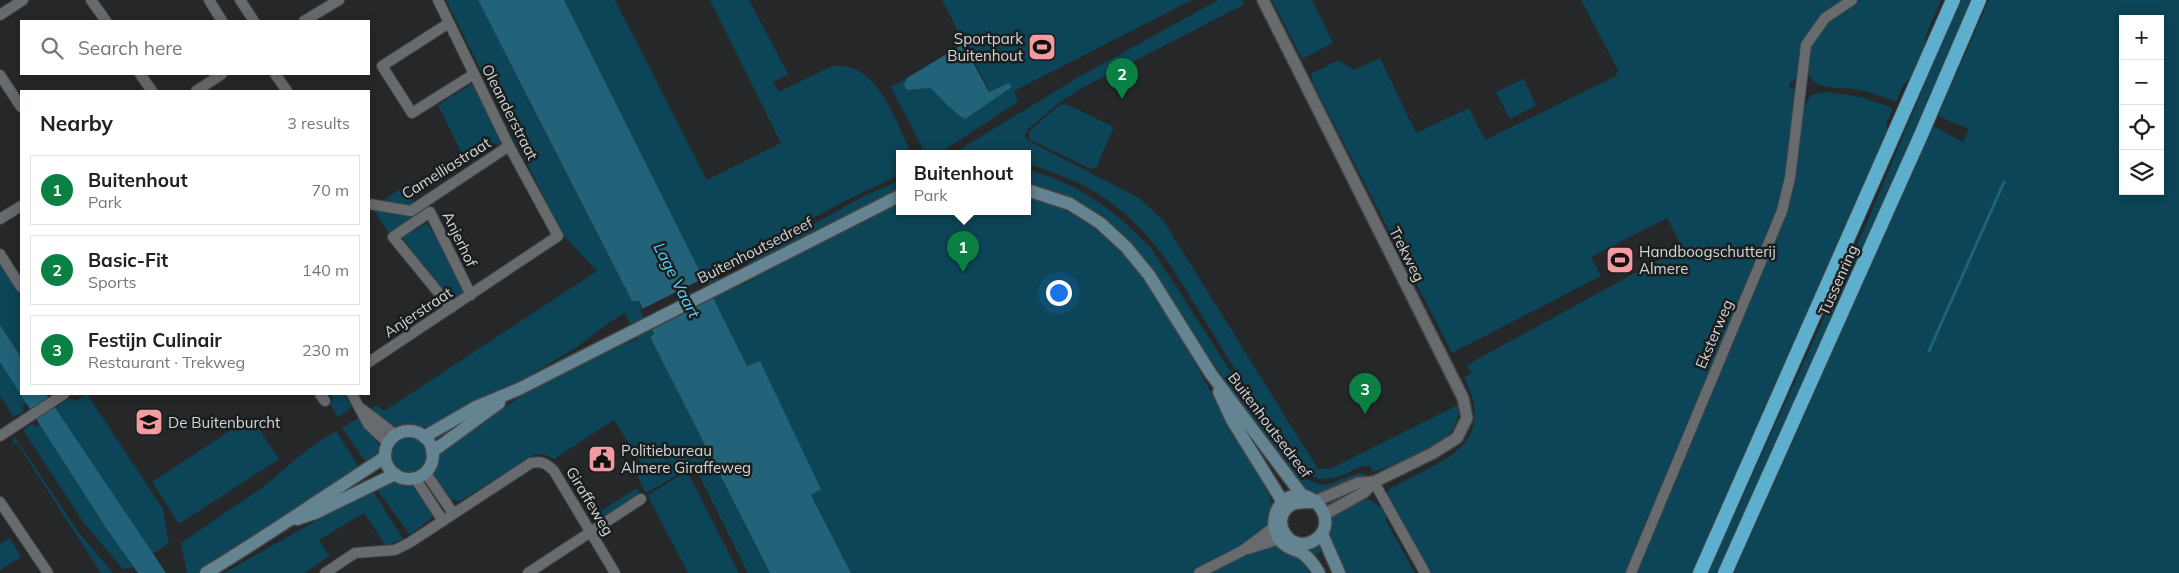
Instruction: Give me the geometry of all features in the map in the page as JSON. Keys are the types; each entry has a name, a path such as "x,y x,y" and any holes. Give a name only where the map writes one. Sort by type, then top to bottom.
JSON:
{"highway":[{"name":"Tussenring","path":"1700,573 1913,95 1953,0"},
{"name":"Tussenring","path":"1725,573 1921,135 1979,0"}],"main road":[{"name":"Buitenhoutsedreef","path":"1031,191 1070,204 1100,223 1126,247 1150,275 1211,374 1302,495"},
{"name":"Buitenhoutsedreef","path":"424,437 476,408 519,389 734,278 896,197"},
{"name":"Buitenhoutsedreef","path":"1211,374 1232,420 1257,461 1281,508"},
{"name":"Buitenhoutsedreef","path":"432,452 519,389"},
{"path":"206,573 288,523 310,505 385,458 392,439 406,431 416,432 424,437 432,452 432,459 420,475 401,477 395,474 389,467 385,458"},
{"path":"288,523 315,513 395,474"},
{"path":"1299,547 1314,541 1322,534 1325,524 1325,514 1316,501 1302,495 1289,498 1281,508 1274,527 1284,539 1299,547 1318,571"},
{"path":"1281,508 1293,504 1316,501"},
{"path":"1281,508 1284,539"},
{"path":"1322,534 1340,573"}],"street":[{"path":"0,15 23,0"},
{"path":"91,0 105,20"},
{"path":"209,0 221,20"},
{"path":"240,0 253,20"},
{"path":"306,20 339,0"},
{"name":"Oleanderstraat","path":"438,0 509,146 558,236"},
{"name":"Trekweg","path":"1263,0 1463,398 1467,418 1457,438 1433,453 1374,482 1363,493 1325,514"},
{"name":"Eksterweg","path":"1631,573 1782,211 1790,178 1806,45 1825,18 1852,0"},
{"path":"449,23 382,66 412,113 474,74"},
{"path":"0,75 20,105"},
{"path":"141,75 151,90"},
{"path":"198,90 220,75"},
{"path":"276,75 286,90"},
{"name":"Camelliastraat","path":"370,204 411,211 509,146"},
{"path":"0,220 20,207"},
{"name":"Anjerhof","path":"451,308 393,238 430,212 471,295"},
{"name":"Anjerstraat","path":"370,361 558,236"},
{"path":"0,254 20,284"},
{"path":"0,436 62,395"},
{"path":"353,395 362,408 392,439"},
{"name":"Giraffeweg","path":"453,513 531,463 540,461 547,464 554,471 615,573"},
{"path":"325,573 355,553 395,550 453,513 420,475"},
{"path":"420,475 443,521"},
{"path":"1374,482 1425,573"},
{"name":"Trekweg","path":"1316,501 1358,483 1374,482"},
{"path":"528,573 641,499"},
{"path":"0,502 48,573"},
{"path":"1199,573 1242,551 1274,527"},
{"path":"1242,551 1284,539"}],"shaded area":[{"path":"446,0 478,0 632,301 638,301 654,334 650,337 770,573 748,573 694,465 646,493 635,471 643,466 614,420 554,459 546,455 536,454 460,501 448,499 432,477 438,453 524,394 613,345 619,346 638,339 625,313 555,360 431,428 408,424 392,428 371,410 376,405 384,411 597,271 564,236 556,222"},
{"path":"564,0 615,0 707,180 781,143 710,0 749,0 788,74 773,82 779,92 832,66 848,67 861,72 873,82 891,109 910,150 896,150 896,176 843,202 769,242 743,259 733,260 715,273 724,292 745,284 805,248 896,203 896,215 1031,215 1031,197 1060,208 1089,225 1114,246 1136,270 1174,325 1269,494 1272,512 1265,529 1271,545 1288,551 1330,523 1337,511 1370,499 1380,507 1389,501 1387,493 1391,488 1445,459 1459,448 1469,436 1474,420 1473,401 1464,377 1472,373 1467,365 1682,247 1667,218 1591,257 1601,276 1452,353 1313,83 1311,74 1338,60 1354,70 1380,58 1416,133 1469,108 1485,140 1616,76 1618,70 1581,0 1843,0 1821,16 1814,24 1805,41 1799,77 1790,83 1789,87 1797,90 1783,194 1626,573 1430,573 1395,513 1385,519 1415,573 1342,573 1330,547 1304,561 1313,573 851,573 811,494 821,489 760,361 747,367"},
{"name":"Sportpark Buitenhout","path":"942,0 1192,0 1014,91 1018,102 945,150 923,150 891,87 907,78 905,81 907,89 930,88 942,98 955,114 990,92"},
{"path":"1218,0 1242,0 1245,4 1082,88 1060,102 1027,130 1025,137 1027,140 1139,198 1163,220 1318,469 1330,469 1458,405 1457,420 1451,432 1429,450 1373,472 1370,466 1365,466 1334,478 1326,479 1306,472 1291,460 1173,269 1143,231 1127,216 1093,191 1073,181 1031,165 1031,150 959,150 1077,78"},
{"path":"1272,0 1312,0 1333,43 1302,59"},
{"path":"1859,0 1941,0 1926,35 1923,54 1915,75 1903,85 1896,102 1864,91 1820,85 1813,81 1809,75 1807,60 1811,44 1819,31 1833,18"},
{"path":"1960,0 1974,0 1720,573 1708,573 1865,227"},
{"path":"1989,0 2179,0 2179,573 1734,573 1933,126 1963,142 1969,129 1938,116"},
{"path":"1524,79 1536,106 1510,119 1496,92"},
{"path":"471,84 477,84 505,144 500,149 496,143 466,162 438,105"},
{"path":"1825,92 1861,97 1893,108 1886,125 1889,138 1697,573 1637,573 1781,224 1804,106 1811,95"},
{"path":"1060,105 1068,105 1114,127 1096,168 1091,169 1029,139 1029,131"},
{"path":"1031,171 1063,182 1095,200 1124,222 1151,248 1297,474 1308,480 1323,484 1329,484 1361,473 1366,475 1332,492 1316,493 1297,484 1189,328 1140,253 1108,222 1031,187"},
{"path":"896,182 896,192 738,270 781,242 866,195"},
{"path":"404,187 415,204 409,208 379,203"},
{"path":"373,209 408,215 418,210 420,213 389,233"},
{"path":"427,223 467,290 448,302 402,237"},
{"path":"0,263 20,294 20,355 0,325"},
{"path":"0,362 27,403 22,407 24,411 14,417 0,396"},
{"path":"88,395 163,509 169,543 153,554 55,408 70,398 76,401"},
{"path":"331,395 345,395 352,407 338,417 330,404 333,398"},
{"path":"251,417 279,459 179,524 152,482"},
{"path":"358,418 378,443 380,453 368,465 342,428"},
{"path":"32,424 35,427 41,424 106,528 134,567 123,569 84,523 23,430"},
{"path":"336,431 361,470 198,573 187,573 181,543 263,487 308,449"},
{"path":"14,436 79,533 113,573 101,573 17,443 12,446"},
{"path":"408,437 415,438 421,442 425,448 425,462 421,468 415,472 408,473 401,472 395,468 391,462 390,455 391,448 395,442 401,438"},
{"path":"687,471 739,573 688,573 650,500 648,495"},
{"path":"390,481 404,486 415,485 434,516 410,535 376,488"},
{"path":"637,488 641,495 601,520 596,514"},
{"path":"372,489 403,539 386,546 364,513 319,540 329,556 305,573 224,573"},
{"path":"10,538 21,557 0,570 0,544"}],"water":[{"name":"Lage Vaart","path":"478,0 564,0 747,366 760,361 821,489 811,495 851,573 770,573 650,337 654,334 639,301 632,301"},
{"path":"963,44 989,92 1009,83 1012,87 965,119 951,109 930,88 907,90 904,85 907,78"},
{"path":"0,325 20,355 20,393 0,362"},
{"path":"21,395 47,395 166,573 138,573 106,528"}],"pier":[{"path":"706,277 714,296 650,329 640,310"}],"waterway":[{"path":"1929,351 2004,182"}],"place":[{"name":"Sportpark Buitenhout","path":"1042,47"},
{"name":"Basic-Fit","path":"1122,99"},
{"name":"Handboogschutterij Almere","path":"1620,260"},
{"name":"Buitenhout","path":"963,272"},
{"name":"Festijn Culinair","path":"1365,414"},
{"name":"De Buitenburcht","path":"149,422"},
{"name":"Politiebureau Almere Giraffeweg","path":"602,459"}]}
